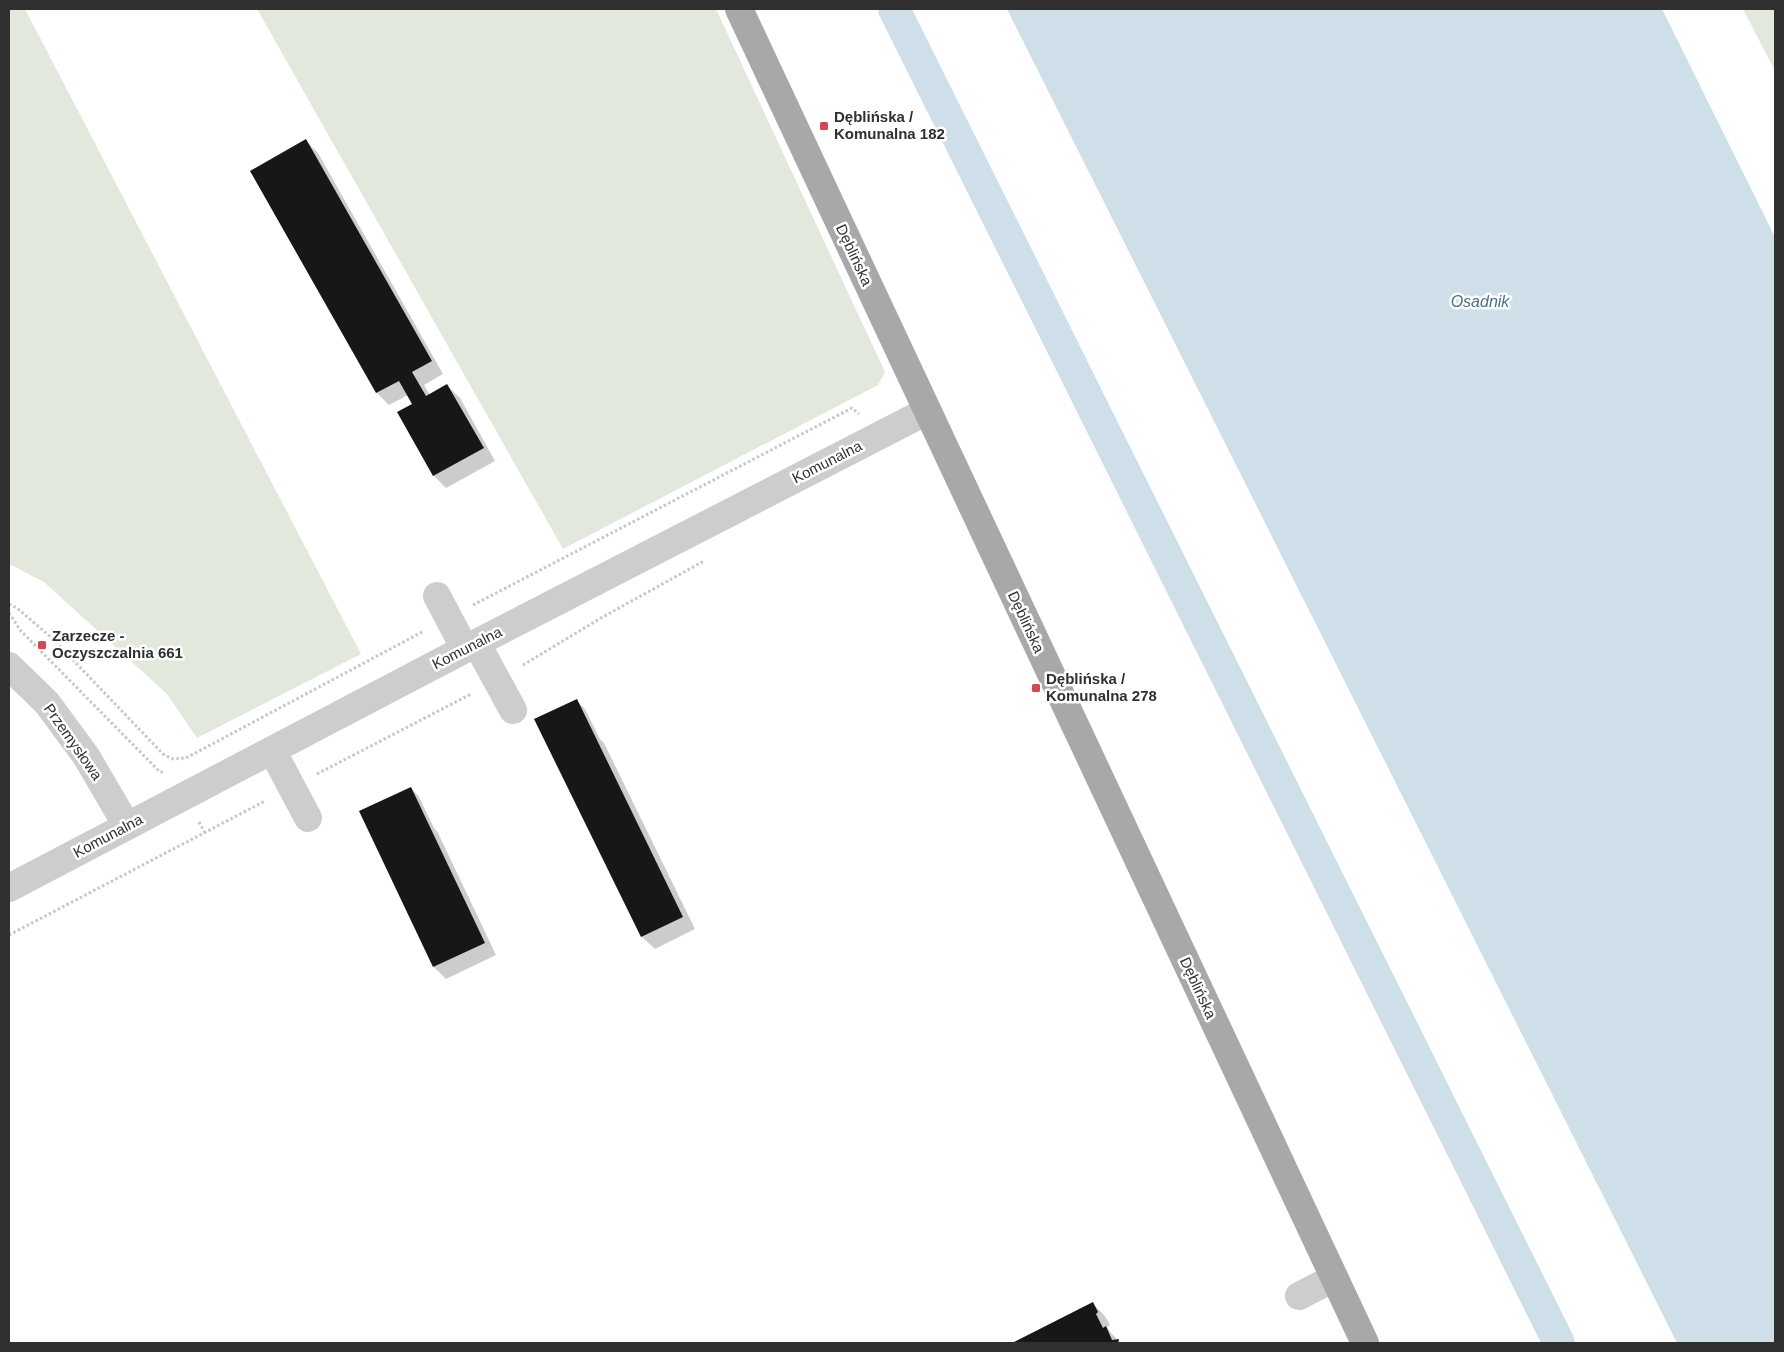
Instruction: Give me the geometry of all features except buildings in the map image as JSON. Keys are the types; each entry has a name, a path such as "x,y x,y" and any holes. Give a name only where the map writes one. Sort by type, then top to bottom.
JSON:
{"main road":[{"name":"Dęblińska","path":"739,9 1365,1343"}],"street":[{"name":"Komunalna","path":"9,888 471,646 927,411"},
{"path":"437,596 513,710"},
{"name":"Przemysłowa","path":"9,666 48,703 86,756 127,826"},
{"path":"272,750 308,818"},
{"path":"1299,1296 1334,1278"}],"path":[{"path":"9,613 21,631 160,772 173,774 205,833"}],"shaded area":[{"path":"9,9 25,9 361,654 197,738 167,694 44,582 9,564"},
{"path":"257,9 716,9 885,372 878,385 563,549"},
{"path":"1743,9 1775,9 1775,71"}],"water":[{"name":"Osadnik","path":"1007,9 1662,9 1775,237 1775,1343 1677,1343"}],"waterway":[{"path":"894,9 1559,1343"}],"place":[{"name":"Dęblińska / Komunalna 182","path":"824,126"},
{"name":"Zarzecze - Oczyszczalnia 661","path":"42,645"},
{"name":"Dęblińska / Komunalna 278","path":"1036,688"}]}
